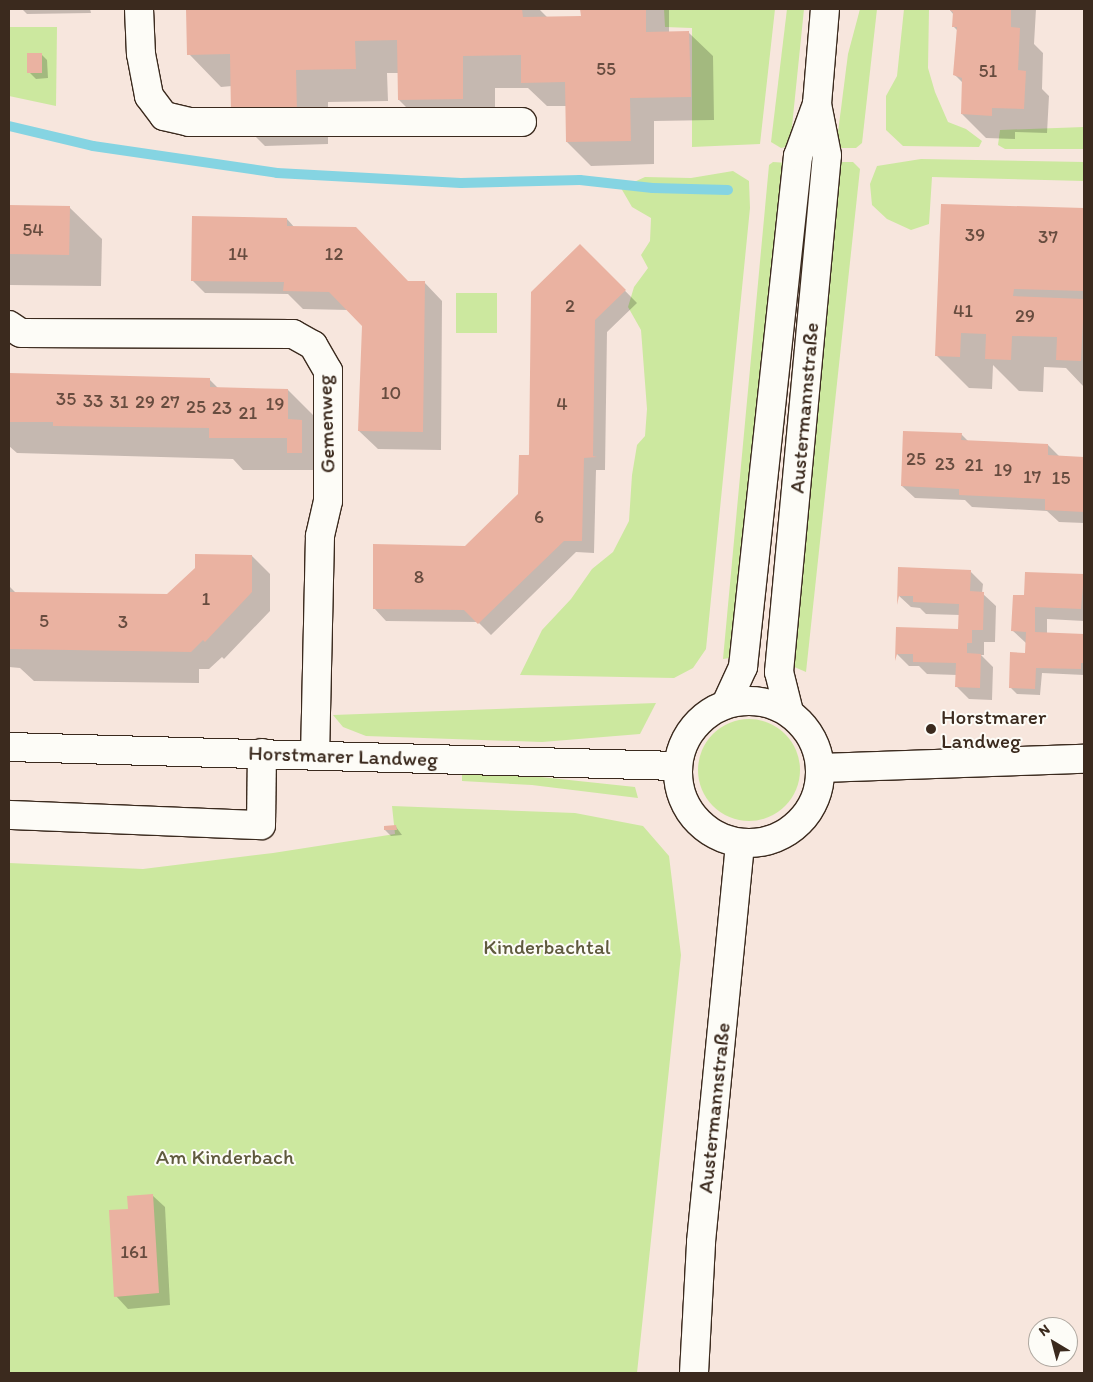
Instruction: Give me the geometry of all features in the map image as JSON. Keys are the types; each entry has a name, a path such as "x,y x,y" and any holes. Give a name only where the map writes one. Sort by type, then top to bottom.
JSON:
{"main road":[{"path":"139,9 141,54 149,96 164,116 189,122 522,122"},
{"name":"Austermannstraße","path":"726,704 743,667 798,156 817,104 825,9"},
{"name":"Austermannstraße","path":"789,712 779,672 827,155 817,104"},
{"name":"Gemenweg","path":"9,325 21,333 293,334 313,345 328,371 328,501 320,536 315,754"},
{"path":"747,700 769,703 789,712 805,727 816,746 821,768 819,788 810,808 798,824 780,836 761,843 740,843 719,837 700,825 686,808 678,788 677,766 681,746 692,728 707,713 726,704 747,700"},
{"name":"Horstmarer Landweg","path":"9,747 315,754 677,766"},
{"path":"9,815 261,826 262,753"},
{"path":"821,768 1084,759"},
{"name":"Austermannstraße","path":"694,1373 701,1242 740,843"}],"green space":[{"path":"664,9 775,9 760,144 692,147 692,28 665,27"},
{"path":"787,9 804,9 790,146 781,148 771,142"},
{"path":"860,9 877,9 862,143 856,148 836,148 848,54"},
{"path":"904,9 929,9 928,68 935,92 948,122 966,129 982,141 979,147 903,146 886,130 886,96 897,76"},
{"path":"9,27 57,27 56,106 9,96"},
{"path":"1084,127 1084,149 1005,149 998,145 1000,130"},
{"path":"921,159 1084,162 1084,181 932,177 929,224 911,230 887,219 872,205 870,184 877,166"},
{"path":"773,162 788,163 736,657 723,659 769,165"},
{"path":"835,162 853,162 860,169 806,672 792,666"},
{"path":"733,171 749,181 750,208 706,649 693,668 674,678 520,675 542,630 571,599 592,569 613,552 629,521 632,475 637,445 645,436 647,409 641,330 628,307 634,287 648,268 641,255 650,241 651,218 632,207 621,188 645,177 691,178"},
{"path":"456,293 497,293 497,333 456,333"},
{"path":"656,703 640,734 542,742 366,736 343,727 333,715"},
{"path":"749,719 768,723 785,734 796,751 800,770 796,789 785,806 768,817 749,821 730,817 713,806 702,789 698,770 702,751 713,734 730,723"},
{"path":"495,772 635,787 638,798 532,785 462,781 462,774"},
{"name":"Am Kinderbach","path":"392,806 575,813 643,826 669,856 681,955 637,1373 9,1373 9,863 143,869 273,853 395,834"}],"building":[{"path":"186,9 522,9 523,17 581,16 580,9 646,9 646,32 689,31 691,97 630,98 631,141 566,142 565,82 521,83 521,55 463,56 463,99 398,100 397,40 355,41 356,69 296,70 297,113 231,114 230,54 187,55"},
{"path":"948,9 1011,9 1011,27 1020,28 1018,70 1026,71 1024,109 992,108 992,116 961,114 962,78 953,75 957,27 952,27 953,12"},
{"path":"27,53 42,53 42,73 27,73"},
{"path":"941,204 1084,208 1084,291 1014,289 1013,296 1084,299 1081,361 1056,360 1057,337 1012,336 1011,360 985,359 986,334 961,333 960,357 935,356"},
{"path":"9,205 70,206 69,255 9,254"},
{"path":"192,216 287,218 287,226 356,227 408,281 425,281 423,432 358,431 362,326 329,292 283,291 284,282 191,281"},
{"path":"580,244 626,290 595,320 593,456 597,457 584,458 582,541 564,541 478,624 464,610 373,609 373,544 465,546 518,494 519,455 529,455 531,292"},
{"path":"9,373 210,378 210,387 288,389 288,419 302,420 302,453 287,453 287,438 209,438 209,428 53,426 53,422 9,422"},
{"path":"903,431 962,433 961,440 1048,444 1048,455 1084,457 1084,512 1045,510 1045,499 959,495 959,489 901,486"},
{"path":"195,554 252,555 252,592 205,642 203,640 191,652 9,649 9,592 167,594 195,568"},
{"path":"898,567 971,570 970,591 984,592 983,630 972,630 972,643 967,643 967,653 981,654 980,688 955,687 956,663 913,662 913,654 897,654 895,661 896,627 958,629 959,604 913,602 913,596 899,596 897,605"},
{"path":"1025,572 1084,574 1081,609 1035,607 1035,632 1084,634 1084,663 1081,663 1081,669 1036,668 1035,689 1009,688 1010,652 1025,653 1026,632 1011,631 1013,595 1024,595"},
{"path":"396,825 397,830 384,830 384,826"},
{"path":"153,1194 159,1293 114,1297 109,1210 128,1209 127,1196"}],"waterway":[{"path":"9,126 93,146 277,173 461,183 580,180 653,188 728,190"}],"place":[{"name":"Horstmarer Landweg","path":"931,729"}],"park label":[{"name":"Kinderbachtal","path":"547,947"}]}
